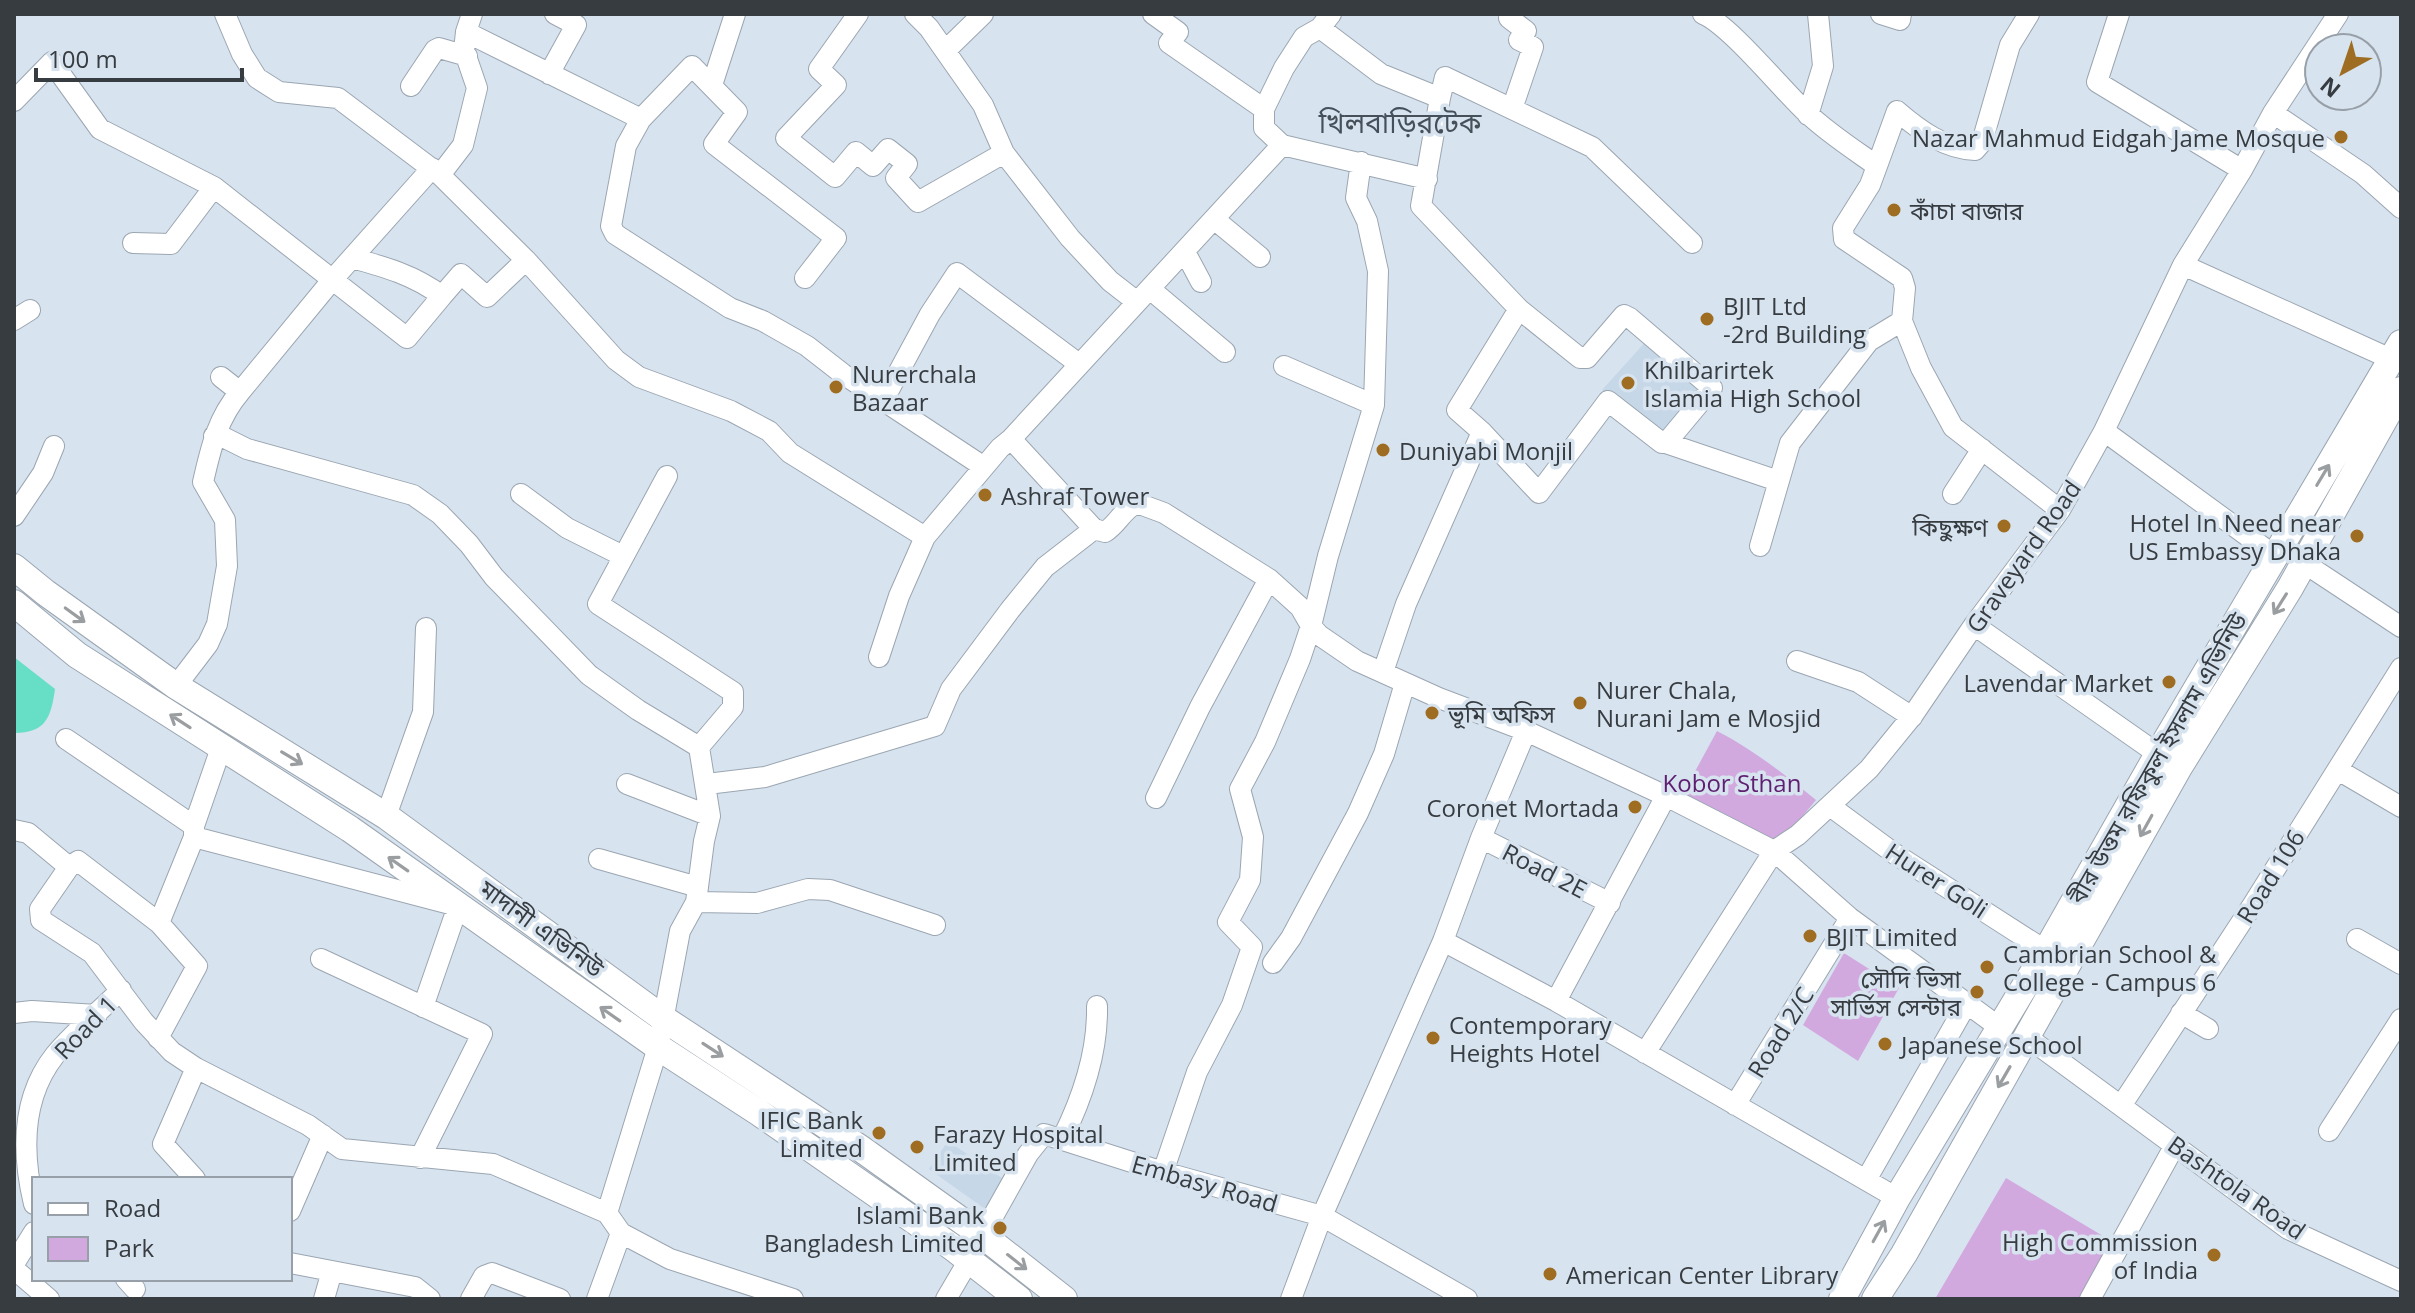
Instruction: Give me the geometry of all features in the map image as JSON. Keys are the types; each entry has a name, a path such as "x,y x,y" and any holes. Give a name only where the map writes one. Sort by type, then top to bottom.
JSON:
{"main road":[{"name":"বীর উত্তম রফিকুল ইসলাম এভিনিউ","path":"1844,1298 1897,1198 2046,951 2158,754 2396,351"},
{"name":"বীর উত্তম রফিকুল ইসলাম এভিনিউ","path":"1875,1299 1904,1254 2178,769 2304,563 2401,390"},
{"name":"মাদানী এভিনিউ","path":"14,567 176,686 386,816 664,1019 821,1121 1064,1299"},
{"name":"মাদানী এভিনিউ","path":"14,603 77,655 350,829 658,1047 758,1112 969,1260 1019,1299"}],"street":[{"path":"225,14 242,54 257,78 279,92 338,98 436,172 526,260 597,340 639,377 731,411 769,431 790,453 925,537"},
{"path":"549,74 579,20 555,14"},
{"path":"712,85 735,14"},
{"path":"858,14 819,69 836,85 786,138 835,177 856,152 873,166 888,149 907,164 896,178 918,202 1004,153"},
{"path":"915,14 946,50 983,105 1004,153 1070,238 1110,281 1143,296 1225,352"},
{"path":"946,50 983,14"},
{"path":"1153,14 1178,32 1169,43 1264,109"},
{"path":"1511,14 1509,18 1526,31 1519,40 1533,47 1512,109"},
{"path":"1703,14 1711,17 1808,115 1877,166"},
{"path":"1808,115 1823,66 1818,14"},
{"path":"1881,14 1900,20 1901,14"},
{"path":"2029,14 2010,45 1982,142 1975,150 1963,150 1928,135 1897,111 1870,185 1843,228 1844,239 1902,278 1905,288 1902,321 1921,368 1953,427 2060,510"},
{"path":"2119,14 2097,82 2242,170"},
{"name":"Graveyard Road","path":"1645,1053 1774,851 1798,835 1869,769 1912,717 1974,625 2060,510 2104,431 2183,265 2273,113 2338,14"},
{"path":"1427,179 1282,145 1264,128 1264,109 1284,68 1304,37 1326,21 1381,74 1440,98"},
{"path":"176,686 208,644 217,624 227,566 225,520 203,482 214,436 223,415 333,279 463,145 477,88 464,50 469,23 549,74 641,119"},
{"path":"411,86 435,50 439,48 467,56"},
{"path":"14,101 52,62 100,129 214,187 407,338 461,274 487,297 526,260"},
{"path":"805,278 836,238 714,144 737,112 692,66 641,119 626,146 611,226 615,234 730,308 763,321 807,346 843,374 984,467"},
{"path":"1666,443 1712,388 1624,315 1587,358 1580,358 1519,309 1421,206 1445,77 1592,147 1692,243"},
{"path":"2273,113 2363,174 2401,208"},
{"path":"879,657 899,596 925,537 984,467 1282,145"},
{"path":"1163,1172 1197,1072 1232,1005 1252,947 1228,922 1250,880 1253,837 1240,789 1279,711 1311,626 1324,570 1374,405 1378,271 1367,221 1356,198 1361,162"},
{"path":"133,243 171,244 214,187"},
{"path":"1214,219 1260,257"},
{"path":"1185,252 1201,282"},
{"path":"352,258 401,271 442,296"},
{"path":"2183,265 2396,351"},
{"path":"884,399 930,314 957,273 1079,364"},
{"path":"1519,309 1457,410 1539,493 1608,401 1662,443 1778,481"},
{"path":"1760,546 1790,443 1869,341 1902,321"},
{"path":"1284,366 1374,405"},
{"path":"221,377 240,392"},
{"path":"2104,431 2275,556"},
{"path":"1383,672 1406,604 1482,432"},
{"path":"214,436 217,434 247,449 281,460 413,495 440,514 469,544 494,577 589,675 638,710 699,747 710,816 697,894 680,931 658,1047 607,1213"},
{"path":"1011,439 1094,529 1105,532 1130,506 1137,503 1164,513 1269,579 1300,607 1311,626 1334,647 1357,661 1526,731 1666,796 1774,851 1850,918 1999,1027"},
{"path":"17,505 43,473 54,446"},
{"path":"1953,494 1982,449"},
{"path":"667,476 598,604 733,692 733,707 699,747"},
{"path":"521,494 567,528 623,556"},
{"path":"707,784 765,777 935,726 951,689 1010,610 1045,567 1094,529"},
{"path":"2304,563 2398,618"},
{"path":"1156,798 1200,707 1269,579"},
{"path":"1974,625 2158,754"},
{"path":"386,816 423,712 426,628"},
{"path":"1797,661 1858,682 1912,717"},
{"name":"Road 106","path":"2121,1106 2401,668"},
{"path":"1273,963 1291,938 1358,813 1384,754 1405,683"},
{"path":"1291,1299 1322,1216 1443,941 1481,838 1526,731"},
{"path":"66,739 194,831 458,906 423,1007"},
{"path":"159,923 221,748"},
{"path":"2338,770 2401,807"},
{"path":"627,784 710,816"},
{"path":"1556,1001 1666,796"},
{"name":"Hurer Goli","path":"1830,806 1895,854 2046,951"},
{"path":"14,830 28,833 69,867"},
{"name":"Road 2E","path":"1481,838 1610,903"},
{"path":"599,859 697,894 757,903 808,889 830,890 935,925"},
{"path":"158,1038 197,966 159,923 78,861 69,867 40,909 41,920 92,953 158,1038 196,1068 308,1125 342,1149 493,1164 607,1213 621,1233 670,1259 793,1299"},
{"name":"Road 2/C","path":"1735,1105 1850,918"},
{"path":"2357,939 2401,964"},
{"path":"1443,941 1556,1001 1897,1198"},
{"path":"321,959 482,1034 420,1158"},
{"name":"Road 1","path":"31,1183 25,1129 33,1096 53,1058 121,990"},
{"path":"1866,1180 1967,1003"},
{"path":"982,1236 1028,1154 1044,1134 1062,1139 1088,1077 1097,1006"},
{"path":"14,1013 32,1011 97,1015"},
{"path":"2181,1013 2208,1029"},
{"path":"2329,1131 2401,1019"},
{"path":"2027,1037 2121,1106"},
{"path":"193,1177 163,1144 196,1068"},
{"name":"Bashtola Road","path":"2121,1106 2288,1229 2401,1281"},
{"path":"292,1206 323,1135"},
{"name":"Embasy Road","path":"1062,1139 1163,1172 1322,1216 1467,1299"},
{"path":"2090,1299 2175,1145"},
{"path":"597,1299 621,1233"},
{"path":"32,1235 14,1266 49,1299"},
{"path":"946,1299 969,1260"},
{"path":"292,1263 415,1287 430,1299"},
{"path":"324,1299 332,1271"},
{"path":"471,1299 484,1276 492,1273 560,1299"}],"shaded area":[{"path":"1648,339 1709,389 1663,441 1602,390"},
{"path":"14,657 55,689 45,722 33,730 14,733"},
{"path":"948,1141 1005,1180 985,1209 929,1169"}],"green space":[{"name":"Kobor Sthan","path":"1717,731 1756,754 1816,800 1778,846 1680,799"},
{"path":"1844,953 1899,988 1858,1061 1803,1025"},
{"path":"2006,1178 2113,1242 2079,1299 1935,1299"}],"place":[{"name":"Nazar Mahmud Eidgah Jame Mosque","path":"2341,137"},
{"name":"কাঁচা বাজার","path":"1894,210"},
{"name":"BJIT Ltd -2rd Building","path":"1707,319"},
{"name":"Khilbarirtek Islamia High School","path":"1628,383"},
{"name":"Nurerchala Bazaar","path":"836,387"},
{"name":"Duniyabi Monjil","path":"1383,450"},
{"name":"Ashraf Tower","path":"985,495"},
{"name":"কিছুক্ষণ","path":"2004,526"},
{"name":"Hotel In Need near US Embassy Dhaka","path":"2357,536"},
{"name":"Lavendar Market","path":"2169,682"},
{"name":"Nurer Chala, Nurani Jam e Mosjid","path":"1580,703"},
{"name":"ভূমি অফিস","path":"1432,713"},
{"name":"Coronet Mortada","path":"1635,807"},
{"name":"BJIT Limited","path":"1810,936"},
{"name":"Cambrian School & College - Campus 6","path":"1987,967"},
{"name":"সৌদি ভিসা সার্ভিস সেন্টার","path":"1977,992"},
{"name":"Contemporary Heights Hotel","path":"1433,1038"},
{"name":"Japanese School","path":"1885,1044"},
{"name":"IFIC Bank Limited","path":"879,1133"},
{"name":"Farazy Hospital Limited","path":"917,1147"},
{"name":"Islami Bank Bangladesh Limited","path":"1000,1228"},
{"name":"High Commission of India","path":"2214,1255"},
{"name":"American Center Library","path":"1550,1274"}],"district":[{"name":"খিলবাড়িরটেক","path":"1400,122"}]}
